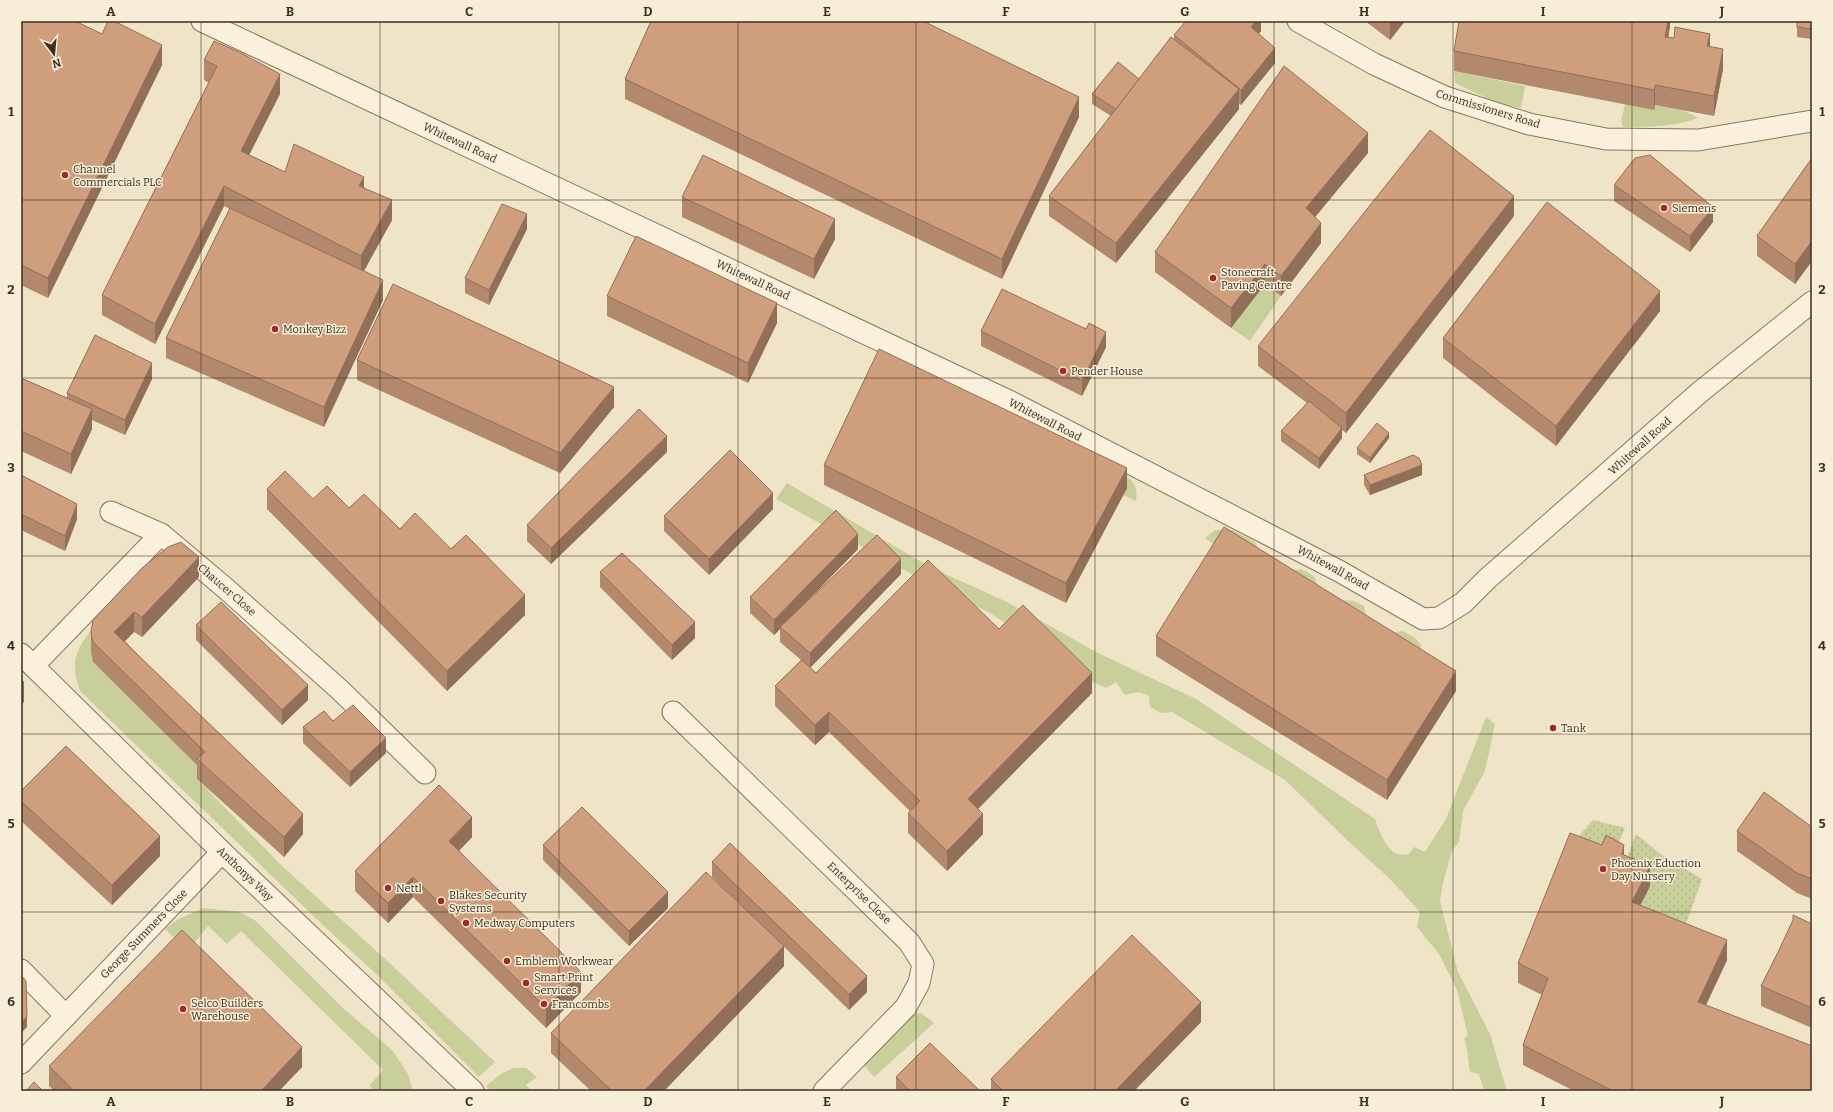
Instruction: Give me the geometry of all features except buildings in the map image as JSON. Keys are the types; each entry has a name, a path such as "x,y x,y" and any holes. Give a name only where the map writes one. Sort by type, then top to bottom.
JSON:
{"street":[{"name":"Whitewall Road","path":"202,21 1013,403 1339,570 1423,619 1439,618 1463,603 1487,579 1700,392 1812,302"},
{"name":"Commissioners Road","path":"1298,21 1374,64 1445,97 1529,124 1606,139 1698,140 1812,121"},
{"name":"Chaucer Close","path":"110,512 161,534 224,587 339,689 425,773"},
{"path":"27,660 161,534"},
{"name":"Anthonys Way","path":"27,660 222,852 473,1091"},
{"name":"Enterprise Close","path":"673,712 909,942 923,964 919,983 906,1007 824,1091"},
{"name":"George Summers Close","path":"21,1063 222,852"},
{"path":"21,970 66,1016"}],"green space":[{"path":"1454,71 1525,86 1521,108 1497,103 1455,83"},
{"path":"1625,104 1663,106 1690,113 1698,118 1670,125 1623,127 1621,121"},
{"path":"1265,284 1281,296 1250,341 1231,328"},
{"path":"1100,464 1127,476 1132,480 1137,493 1136,501 1123,495 1126,488"},
{"path":"787,483 930,567 1007,602 1098,653 1196,699 1375,819 1386,844 1396,853 1402,855 1409,854 1414,847 1425,852 1446,819 1486,717 1495,724 1485,771 1463,811 1459,842 1452,851 1443,883 1440,901 1458,972 1490,1034 1507,1091 1484,1091 1479,1074 1470,1072 1464,1038 1468,1036 1457,990 1439,954 1417,927 1420,912 1390,879 1285,780 1172,712 1161,713 1150,707 1149,696 1139,692 1125,695 1116,682 1106,688 1091,681 990,613 911,574 776,499"},
{"path":"1215,530 1233,530 1255,542 1261,554 1222,550 1205,538"},
{"path":"1300,569 1314,576 1318,591 1292,570"},
{"path":"127,591 93,639 157,724 205,772 197,779 282,866 383,957 495,1062 479,1077 374,972 327,929 80,691 75,667 77,653 88,634 96,624"},
{"path":"1345,600 1354,601 1364,606 1367,620 1336,604"},
{"path":"1402,631 1414,637 1421,645 1420,654 1391,633"},
{"path":"1593,820 1625,828 1612,859 1568,848"},
{"path":"1636,834 1662,855 1702,879 1680,941 1632,922 1624,865"},
{"path":"203,908 240,912 256,921 343,1008 393,1051 408,1074 413,1091 372,1091 370,1085 383,1070 241,931 227,944 208,926 188,951 165,929 177,920"},
{"path":"921,1013 934,1023 874,1077 860,1060 907,1015"},
{"path":"513,1068 526,1068 537,1077 526,1085 532,1091 491,1091 486,1086 501,1074"}],"place":[{"name":"Channel Commercials PLC","path":"65,175"},
{"name":"Siemens","path":"1664,208"},
{"name":"Stonecraft Paving Centre","path":"1213,278"},
{"name":"Monkey Bizz","path":"275,329"},
{"name":"Pender House","path":"1063,371"},
{"name":"Tank","path":"1553,728"},
{"name":"Phoenix Eduction Day Nursery","path":"1603,869"},
{"name":"Nettl","path":"388,888"},
{"name":"Blakes Security Systems","path":"441,901"},
{"name":"Medway Computers","path":"466,923"},
{"name":"Emblem Workwear","path":"507,961"},
{"name":"Smart Print Services","path":"526,983"},
{"name":"Francombs","path":"544,1004"},
{"name":"Selco Builders Warehouse","path":"183,1009"}]}
